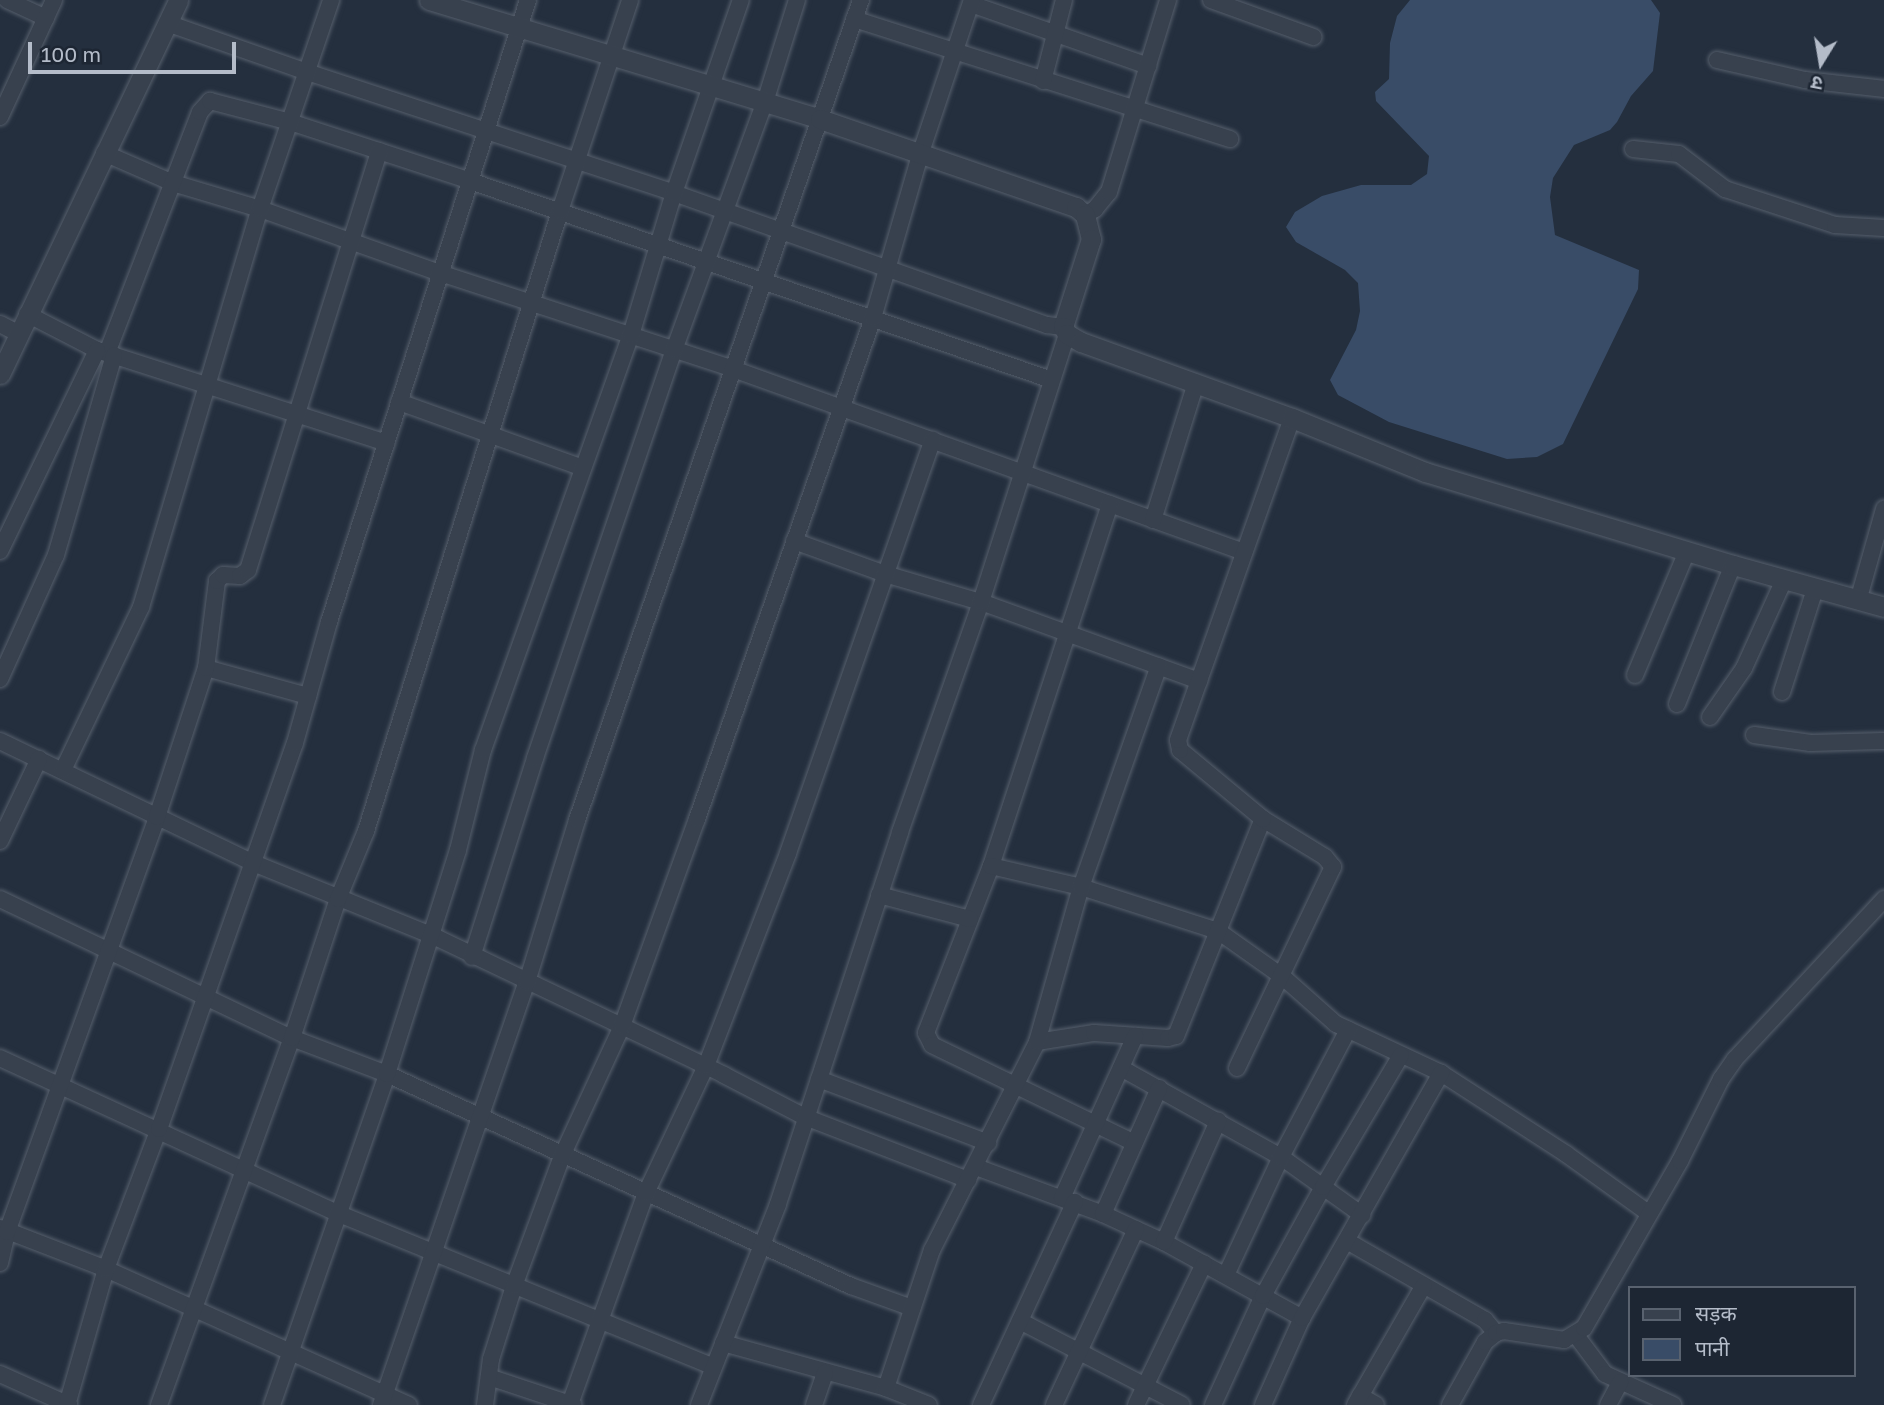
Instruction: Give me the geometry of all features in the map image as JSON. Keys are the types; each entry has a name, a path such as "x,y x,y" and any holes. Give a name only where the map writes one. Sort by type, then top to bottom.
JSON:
{"street":[{"path":"7,0 46,18"},
{"path":"0,117 54,0"},
{"path":"0,374 178,0"},
{"path":"63,770 134,627 260,209 331,0"},
{"path":"429,0 820,119 1063,201 1085,215 1091,239 1052,380 981,602 879,895 778,1204 712,1366 699,1405"},
{"path":"0,1374 68,1405 106,1269 159,1129 309,696 386,443 527,0"},
{"path":"159,1405 292,1038 338,899 366,831 560,211 630,0"},
{"path":"272,1405 387,1074 458,850 482,750 631,335 656,245 741,0"},
{"path":"472,957 535,758 705,261 765,102 797,0"},
{"path":"383,1399 527,982 577,820 861,0"},
{"path":"1043,81 1064,0"},
{"path":"1085,215 1103,202 1109,192 1168,0"},
{"path":"1210,0 1313,37"},
{"path":"485,1405 491,1359 514,1286 562,1156 622,1026 839,407 873,318 921,152 971,2 1055,36 1147,66"},
{"path":"854,19 1230,139"},
{"path":"167,23 886,266 1065,330 1081,342 1292,418 1425,472 1733,565 1884,607"},
{"path":"1717,60 1805,80 1884,89"},
{"path":"0,551 106,353 200,112 210,101 290,122 470,181 1052,380"},
{"path":"1633,149 1679,154 1725,189 1835,225 1884,228"},
{"path":"0,1263 4,1230 61,1085 157,817 206,668 217,581 223,575 240,576 248,570 379,151"},
{"path":"104,153 173,183 260,209 440,274 733,369 1244,552"},
{"path":"27,314 106,353 386,443"},
{"path":"0,324 18,333"},
{"path":"0,679 53,564 106,353"},
{"path":"1153,520 1196,383"},
{"path":"399,402 583,468"},
{"path":"1237,1068 1283,977 1333,867 1325,857 1263,819 1178,746 1292,418"},
{"path":"489,1377 571,1404 646,1193 706,1066 788,853 933,440"},
{"path":"1110,504 990,866 928,1026 928,1039 932,1045 1135,1143"},
{"path":"1858,601 1884,509"},
{"path":"794,541 885,575 981,602 1199,681"},
{"path":"1635,675 1687,551"},
{"path":"1677,704 1733,565"},
{"path":"1710,717 1744,668 1784,580"},
{"path":"1782,692 1815,589"},
{"path":"886,1388 932,1250 1038,1042 1081,887 1159,666"},
{"path":"206,668 309,696"},
{"path":"1754,735 1810,743 1884,741"},
{"path":"0,741 251,862 431,936 706,1066 805,1117 972,1174 1069,1200 1164,1242 1302,1318"},
{"path":"0,841 39,759"},
{"path":"1038,1042 1085,1033 1168,1038 1176,1035 1263,819"},
{"path":"990,866 1081,887 1218,931 1283,977 1348,1030 1441,1073 1577,1162 1648,1213"},
{"path":"879,895 970,919"},
{"path":"0,899 292,1038 387,1074 851,1286 912,1308"},
{"path":"1450,1405 1485,1342 1496,1333 1513,1332 1552,1341 1564,1340 1584,1328 1680,1161 1721,1079 1735,1059 1884,899"},
{"path":"1226,1275 1282,1157 1348,1030"},
{"path":"981,1405 1020,1321 1096,1125 1135,1036"},
{"path":"1213,1405 1263,1296 1401,1055"},
{"path":"0,1058 337,1213 712,1366"},
{"path":"1121,1068 1282,1157 1362,1215"},
{"path":"1263,1405 1302,1318 1441,1073"},
{"path":"819,1079 988,1143"},
{"path":"1103,1214 1159,1088"},
{"path":"1164,1242 1218,1121"},
{"path":"1054,1405 1136,1229"},
{"path":"4,1230 106,1269 194,1310 291,1350 383,1399 409,1405"},
{"path":"1348,1241 1485,1320 1496,1333"},
{"path":"1136,1405 1205,1264"},
{"path":"1376,1405 1358,1400 1424,1285"},
{"path":"1020,1321 1182,1405"},
{"path":"1575,1334 1597,1366 1620,1382 1673,1405"},
{"path":"723,1343 886,1388 929,1405"},
{"path":"814,1405 825,1373"},
{"path":"1608,1405 1620,1382"}],"water":[{"path":"1410,0 1651,0 1660,13 1653,71 1631,96 1610,130 1574,145 1553,178 1550,197 1555,235 1639,270 1638,289 1563,444 1537,457 1507,459 1389,422 1338,395 1330,380 1356,330 1360,311 1358,283 1345,270 1296,242 1286,227 1295,212 1322,196 1361,185 1411,185 1427,174 1429,156 1376,101 1375,92 1389,79 1390,43 1397,16"}]}
